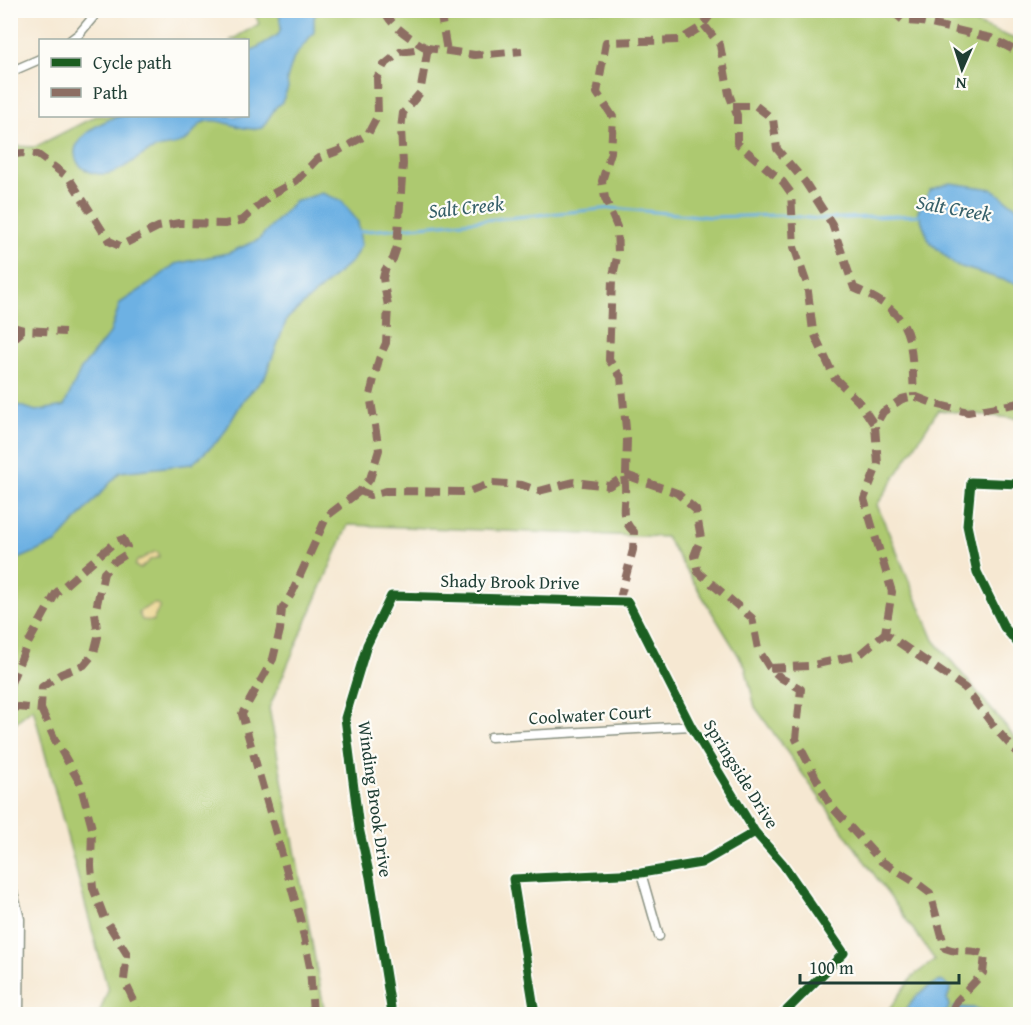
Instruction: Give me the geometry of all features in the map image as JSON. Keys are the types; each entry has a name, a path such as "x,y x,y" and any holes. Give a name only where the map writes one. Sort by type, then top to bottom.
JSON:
{"street":[{"path":"72,39 99,10"},
{"path":"10,72 39,59"},
{"path":"1020,484 971,482 967,525 977,572 1004,627 1020,646"},
{"name":"Shady Brook Drive","path":"391,596 628,602"},
{"name":"Winding Brook Drive","path":"391,596 367,645 345,718 359,828 370,877 392,1014"},
{"name":"Springside Drive","path":"628,602 691,726 755,832 783,864 844,952 783,1014"},
{"name":"Coolwater Court","path":"491,738 691,726"},
{"path":"535,1014 513,879 640,873 700,863 755,832"},
{"path":"640,873 659,936"},
{"path":"10,881 20,919 19,1014"}],"green space":[{"path":"942,10 1020,41 1020,419 938,410 877,505 934,640 1020,744 1020,1014 886,1014 913,976 935,960 755,707 745,666 666,537 348,525 269,708 325,1014 99,1014 108,990 33,708 11,726 11,146 35,147 94,117 249,117 249,39 233,39 259,24 254,11"}],"sand":[{"path":"158,552 159,557 150,560 140,569 135,566 137,561"},
{"path":"153,604 160,606 153,621 142,620 138,612"}],"water":[{"path":"279,11 319,11 314,17 314,32 294,57 287,79 288,88 282,102 262,128 246,128 217,121 204,122 181,143 154,149 117,171 93,173 78,163 75,155 80,139 95,127 117,117 249,117 249,52 278,35 281,28"},
{"path":"950,183 992,189 1020,208 1020,285 955,265 929,241 918,211 930,190"},
{"path":"322,193 342,201 358,222 361,245 353,260 287,319 265,377 244,399 221,438 192,464 120,472 56,543 14,561 11,571 11,406 18,405 36,411 64,406 81,369 110,333 120,303 175,264 228,253 258,240 294,202"},
{"path":"942,981 951,987 946,1014 903,1014 920,994 930,986"},
{"path":"954,1007 973,1008 984,1011 984,1014 951,1014"}],"waterway":[{"name":"Salt Creek","path":"357,232 612,208 710,217 779,215 819,219 922,215"}],"marked path":[{"path":"385,10 396,27 428,49"},
{"path":"440,10 447,51"},
{"path":"428,48 420,93 403,113 401,129 403,164 397,247 383,278 388,306 386,343 379,359 370,395 379,450 370,479 360,491 370,495 387,491 469,492 492,483 522,485 539,491 574,482 609,486 626,475 627,439 621,377 609,360 612,280 618,253 617,227 605,198 602,181 611,152 613,117 597,93 606,42 680,40 701,27 714,10"},
{"path":"794,10 809,10"},
{"path":"891,10 904,21 922,22 991,38 1020,53"},
{"path":"704,25 720,45 729,94 737,115 737,143 783,182 791,193 794,247 807,284 813,331 834,377 859,402 875,426"},
{"path":"10,155 22,153 38,155 69,178 109,241 120,246 158,227 179,223 225,224 243,220 272,194 296,181 317,159 338,151 368,134 378,115 377,78 384,65 400,52 428,48 475,55 522,51"},
{"path":"733,106 756,106 773,119 777,149 805,182 832,224 854,288 874,298 899,318 910,343 914,396"},
{"path":"10,326 24,330 65,332"},
{"path":"10,342 24,330"},
{"path":"1020,403 968,412 914,396 902,399 883,412 875,426 878,464 864,499 892,592 885,633 965,688 995,728 1020,756"},
{"path":"626,475 677,493 696,510 701,538 694,556 698,572 752,618 758,649 769,667 781,678 801,689 796,739 830,805 881,861 930,893 945,948 985,955 983,973 957,1001 950,1014"},
{"path":"619,602 633,550 634,532 625,519 624,477"},
{"path":"313,1014 310,967 300,918 242,714 273,659 282,609 292,593 327,516 360,491"},
{"path":"10,685 26,647 56,593 115,542 123,539 127,547 125,555 114,562 104,573 95,613 98,637 94,653 84,665 61,674 42,687 41,709 18,707 10,710"},
{"path":"770,668 808,666 859,655 885,633"},
{"path":"41,709 55,740 80,783 92,828 93,888 105,919 127,954 124,980 138,1014"}],"cycle path":[{"path":"1020,484 971,482 967,525 977,572 1004,627 1020,646"},
{"path":"392,1014 370,877 359,828 345,718 367,645 391,596 628,602 691,726 755,832 783,864 844,953 783,1014"},
{"path":"535,1014 513,879 641,873 701,863 755,832"}]}
